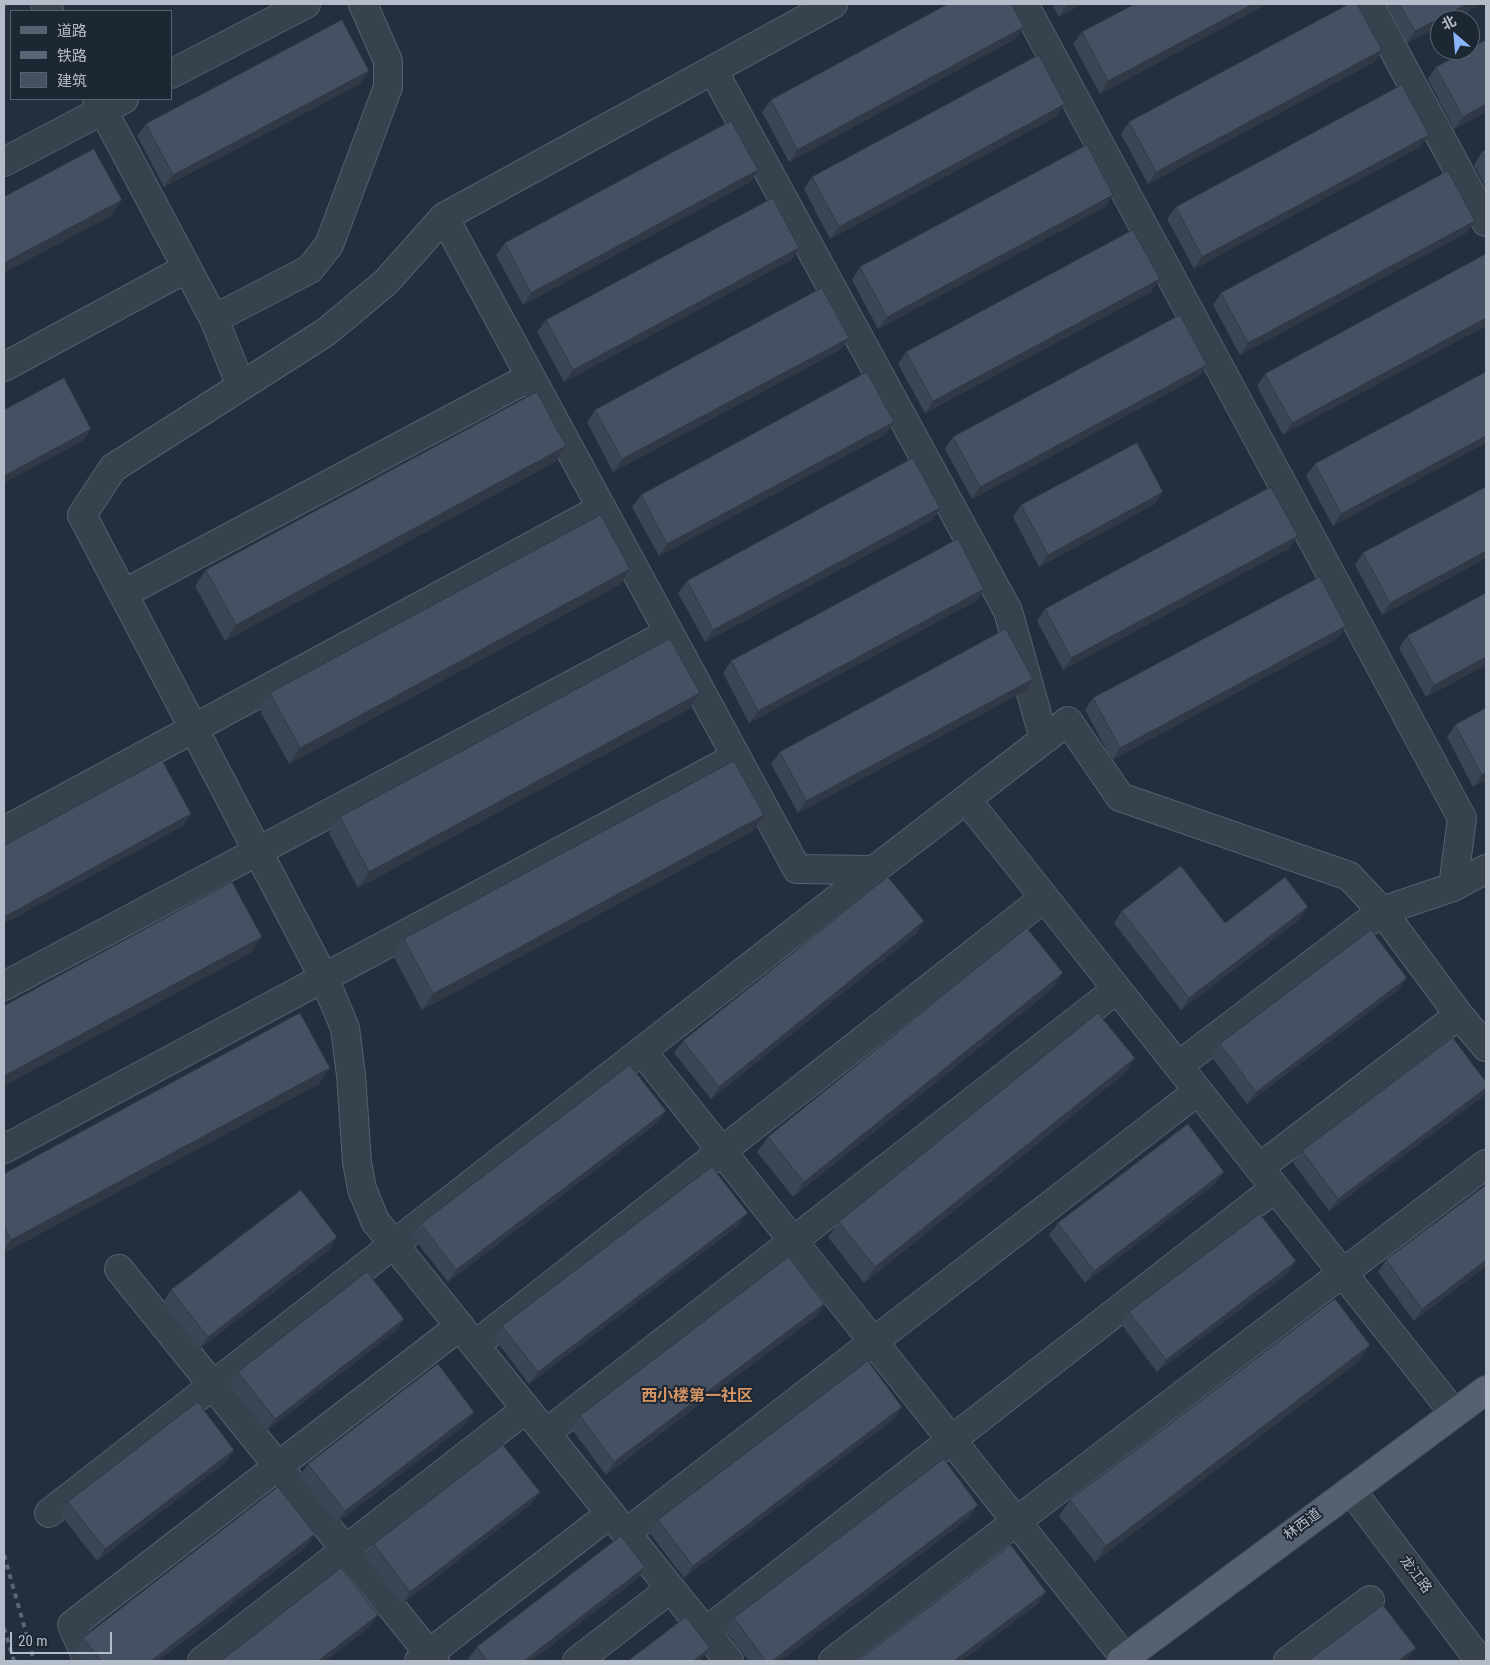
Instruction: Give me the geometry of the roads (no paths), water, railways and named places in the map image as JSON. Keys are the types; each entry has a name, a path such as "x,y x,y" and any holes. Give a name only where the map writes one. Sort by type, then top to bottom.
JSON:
{"main road":[{"name":"林西道","path":"1123,1660 1486,1390"}],"street":[{"path":"172,73 306,4"},
{"path":"214,319 310,269 329,245 388,87 388,61 363,4"},
{"path":"728,1661 376,1221 362,1189 356,1162 351,1075 345,1028 324,978 82,515 113,468 326,332 386,282 444,217 833,4"},
{"path":"1024,4 1462,818 1453,887"},
{"path":"1370,4 1486,222"},
{"path":"713,70 1008,611 1044,739"},
{"path":"4,162 108,102 187,268 214,319 241,386"},
{"path":"444,217 796,869 874,870"},
{"path":"4,367 187,268"},
{"path":"123,594 530,377"},
{"path":"4,831 602,508"},
{"path":"4,986 669,633"},
{"path":"49,1513 874,870 1068,722 1120,797 1348,876 1382,911 1459,1015 1486,1046"},
{"path":"4,1149 736,757"},
{"path":"966,799 1454,1413"},
{"path":"1178,1066 1382,911 1453,887 1486,870"},
{"path":"88,1661 72,1625 278,1466 467,1336 722,1151 1044,898"},
{"path":"546,1433 1117,989"},
{"path":"705,1632 952,1440 1267,1178 1459,1015"},
{"path":"642,1051 1017,1522 1123,1660"},
{"path":"119,1269 345,1550 428,1659 874,1342 1198,1091"},
{"path":"833,1661 1486,1164"},
{"path":"202,1661 526,1410"},
{"name":"龙江路","path":"1351,1490 1480,1661"},
{"path":"577,1661 670,1589"},
{"path":"1288,1661 1370,1600"}],"railway":[{"path":"4,1555 34,1661"},
{"path":"4,1628 14,1661"}],"district":[{"name":"西小楼第一社区","path":"697,1397"}]}
